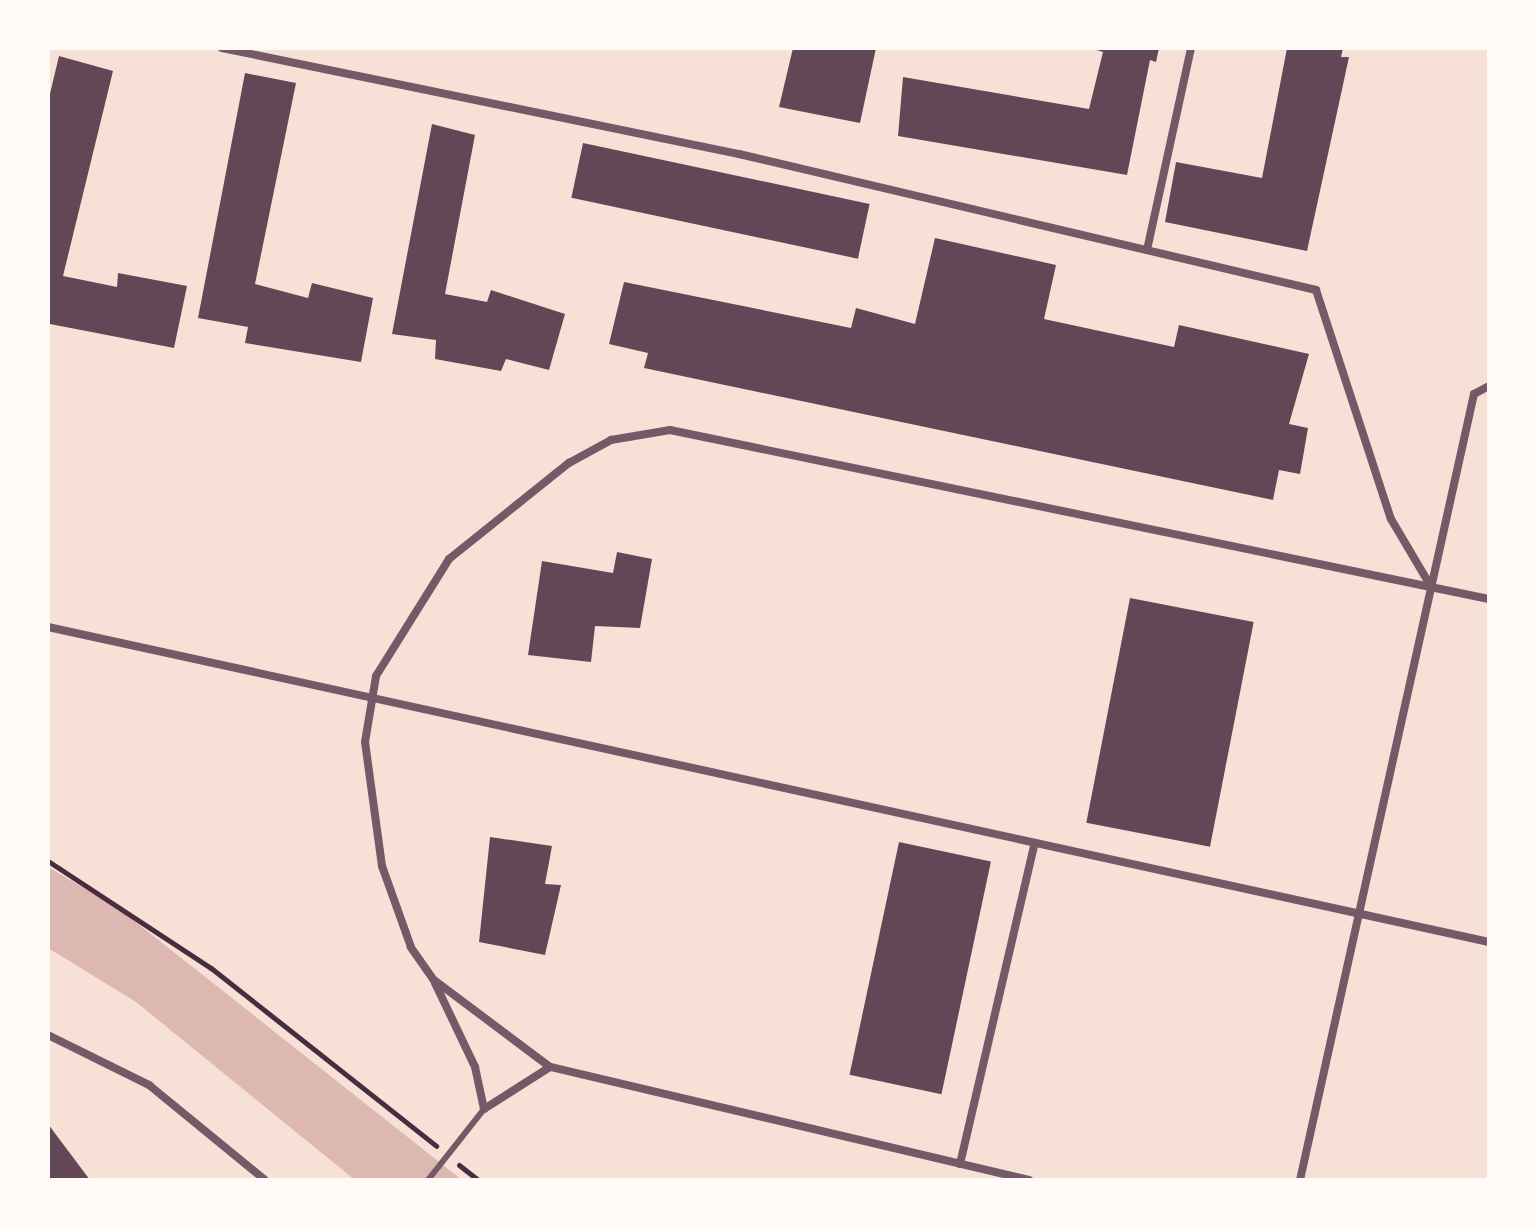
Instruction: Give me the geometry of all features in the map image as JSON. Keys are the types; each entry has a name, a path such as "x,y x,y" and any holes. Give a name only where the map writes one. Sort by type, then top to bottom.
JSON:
{"street":[{"path":"222,48 739,154 1316,290 1391,519 1430,585"},
{"path":"1147,250 1191,48"},
{"path":"1300,1180 1474,394 1489,386"},
{"path":"550,1067 484,1109 475,1067 433,979 411,947 379,852 366,776 367,701 417,600 480,528 611,440 670,430 1489,599"},
{"path":"48,627 367,701 1489,942"},
{"path":"960,1164 1034,845"},
{"path":"433,979 550,1067 1029,1180"},
{"path":"48,1035 149,1085 265,1180"}],"lane":[{"path":"428,1180 484,1109"}],"path":[{"path":"48,861 211,968 478,1180"}],"shaded area":[{"path":"48,867 118,908 462,1180 355,1180 136,1002 48,948"}],"building":[{"path":"793,48 876,48 860,123 779,107"},
{"path":"1090,48 1159,48 1156,62 1150,60 1127,175 898,136 903,77 1089,109 1103,52"},
{"path":"1287,48 1343,48 1341,57 1349,57 1307,251 1165,222 1176,162 1262,178"},
{"path":"59,56 113,71 63,276 117,287 118,273 187,286 174,348 50,324 48,102"},
{"path":"245,73 296,83 255,284 308,298 312,283 373,298 361,362 245,343 248,327 198,318"},
{"path":"432,124 475,135 445,294 487,302 491,290 565,314 549,370 506,359 501,371 435,359 436,340 392,334"},
{"path":"583,143 870,204 858,259 571,198"},
{"path":"935,238 1056,265 1044,319 1174,347 1179,325 1309,354 1289,424 1308,428 1300,474 1279,470 1273,500 644,368 648,353 609,344 624,282 851,328 856,308 915,324"},
{"path":"617,552 652,559 640,628 595,626 591,662 528,655 542,561 613,573"},
{"path":"1130,598 1254,622 1210,847 1086,823"},
{"path":"490,837 552,846 545,884 561,885 545,955 479,942"},
{"path":"899,842 991,862 941,1094 850,1075"},
{"path":"48,1124 90,1180 48,1180"}]}
